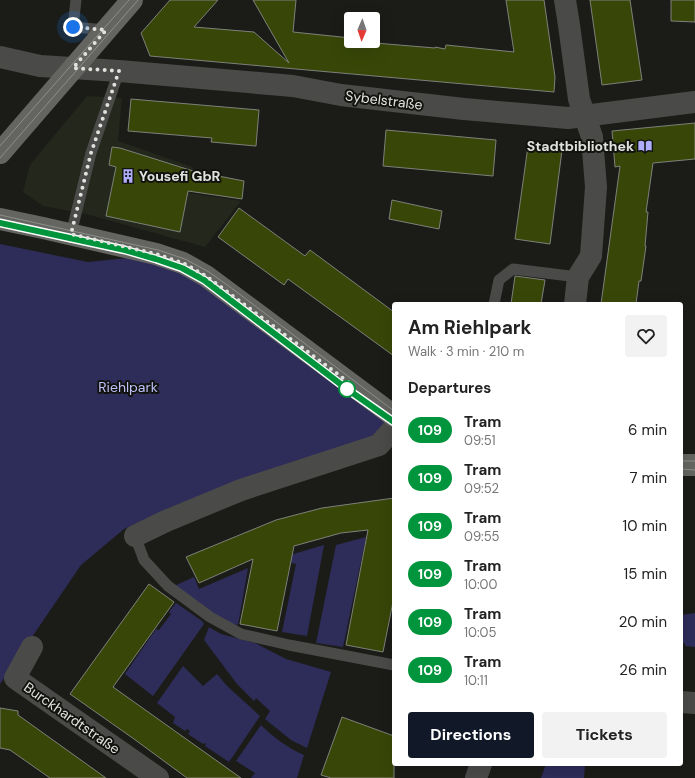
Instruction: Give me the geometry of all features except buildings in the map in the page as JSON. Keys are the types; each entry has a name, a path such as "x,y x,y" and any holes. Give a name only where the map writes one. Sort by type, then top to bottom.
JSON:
{"main road":[{"path":"0,153 132,0"},
{"path":"0,219 156,254 183,263 206,276 392,415"},
{"path":"683,465 695,465"}],"street":[{"path":"565,0 579,99 592,136 596,187 591,256 578,277 575,302"},
{"name":"Sybelstraße","path":"0,57 40,66 119,71 293,86 341,96 464,110 568,118 695,102"},
{"path":"135,536 166,521 241,490 379,445 392,430"},
{"name":"Burckhardtstraße","path":"32,647 15,678 158,778"},
{"path":"683,702 695,703"},
{"path":"476,778 480,766"}],"lane":[{"path":"76,0 73,27 106,30"},
{"path":"71,234 91,153 119,71"},
{"path":"494,302 499,280 513,269 578,277"},
{"path":"135,536 144,560 168,586 210,618 241,634 289,645 392,665"}],"shaded area":[{"path":"87,96 122,98 118,141 193,167 189,193 241,201 205,247 86,214 43,206 23,192 30,165"}],"green space":[{"name":"Riehlpark","path":"0,244 88,262 157,255 389,416 372,440 170,508 124,529 81,565 0,684"},
{"path":"366,537 343,647 316,643 336,545"},
{"path":"324,545 307,636 282,632 296,564 288,562 290,555"},
{"path":"248,568 238,625 221,622 172,587 194,577 199,589"},
{"path":"176,603 204,624 153,696 125,674 156,629 159,630 171,614 169,612"},
{"path":"695,613 695,647 685,646 685,643 683,644 683,615"},
{"path":"209,627 221,634 255,643 286,659 331,672 307,748 291,740 265,719 270,711 256,698 254,701 237,684 204,640"},
{"path":"183,666 203,686 217,674 227,686 260,716 229,762 205,746 205,743 203,744 188,734 190,731 187,729 185,731 173,723 175,717 157,703"},
{"path":"261,725 281,742 304,755 297,778 251,778 255,773 236,761"},
{"path":"545,766 585,766 584,778 541,778"}],"tram line":[{"path":"0,146 129,0"},
{"path":"0,158 138,0"},
{"path":"0,215 158,250 185,259 209,272 230,287 392,409"},
{"path":"0,223 125,250 182,267 204,280 347,389 392,421"},
{"name":"109","path":"0,223 125,250 182,268 204,280 225,295 347,389 392,421"},
{"path":"683,461 695,461"},
{"path":"683,469 695,470"}],"place":[{"name":"Stadtbibliothek","path":"645,146"},
{"name":"Yousefi GbR","path":"128,176"}],"route":[{"path":"73,27 106,30 73,68 119,71 91,153 71,234 156,254 183,263 228,291 351,384 347,389"}]}
